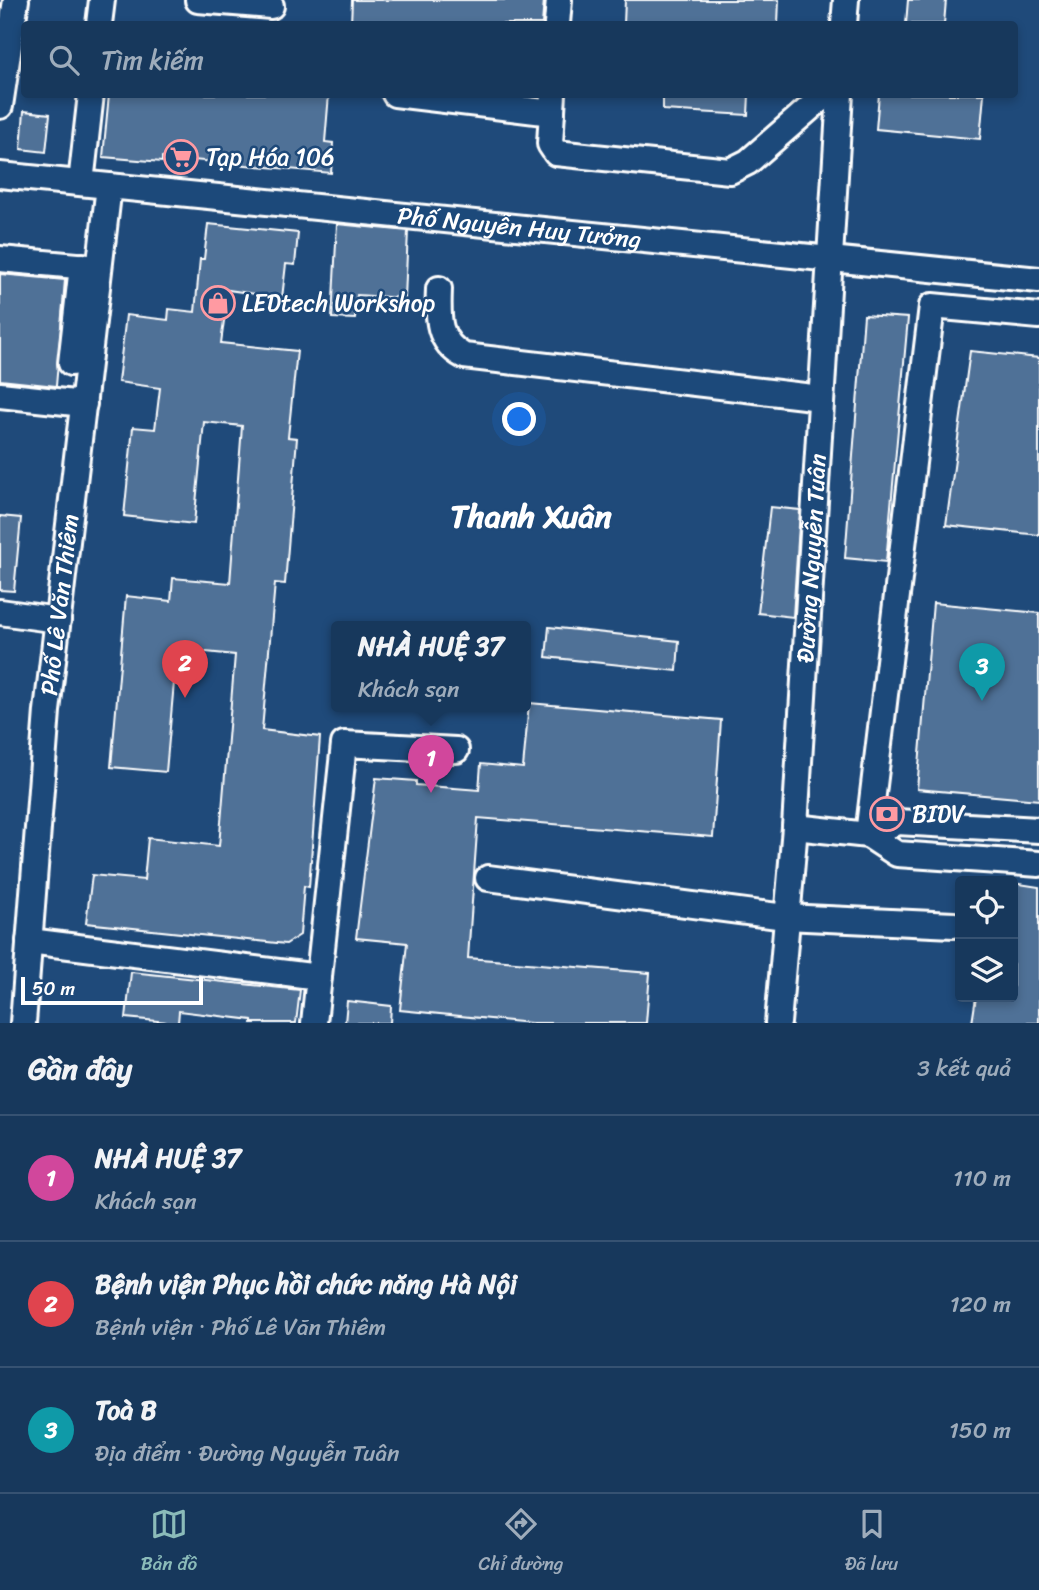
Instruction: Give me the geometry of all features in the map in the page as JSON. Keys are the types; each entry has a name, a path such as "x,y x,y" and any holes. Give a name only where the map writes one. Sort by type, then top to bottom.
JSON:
{"street":[{"path":"0,106 16,0"},
{"path":"99,21 102,0"},
{"path":"198,0 271,6"},
{"path":"558,21 559,0"},
{"path":"844,21 846,0"},
{"path":"81,183 91,98"},
{"path":"458,98 553,104 550,144 556,153 730,171 748,162 821,98"},
{"name":"Đường Nguyễn Tuân","path":"778,1023 785,917 795,827 840,98"},
{"name":"Phố Nguyễn Huy Tưởng","path":"0,175 1039,280"},
{"name":"Phố Lê Văn Thiêm","path":"23,1023 75,403 91,267 109,186"},
{"path":"0,259 91,267"},
{"path":"439,289 437,323 444,338 455,351 464,356 821,398"},
{"path":"869,835 932,306 1039,316"},
{"path":"0,395 75,403"},
{"path":"0,612 58,620"},
{"path":"314,1023 344,744 456,750"},
{"path":"869,835 897,822 1039,830"},
{"path":"795,827 869,835 897,854 1039,864"},
{"path":"488,878 785,917 954,925"},
{"path":"29,941 319,977"}],"building":[{"path":"352,0 544,0 542,21 351,21"},
{"path":"625,0 779,0 778,21 624,21"},
{"path":"908,0 946,0 944,21 906,21"},
{"path":"109,98 329,98 325,142 333,143 331,173 162,157 162,162 103,157"},
{"path":"663,98 749,98 748,115 663,110"},
{"path":"879,98 984,98 980,139 876,129"},
{"path":"24,111 50,114 46,152 21,149"},
{"path":"208,224 298,233 295,265 286,264 282,298 228,290 221,343 297,351 288,437 297,438 285,584 275,583 262,730 320,737 309,887 304,886 300,935 286,944 86,923 92,875 144,880 148,838 219,846 235,655 177,649 166,772 111,767 126,596 171,601 173,578 230,583 242,426 204,422 194,524 124,516 133,427 155,429 160,388 118,382 126,315 168,320 169,309 195,312 200,259 204,259"},
{"path":"337,224 408,231 405,298 357,295 355,319 332,318"},
{"path":"0,274 65,280 56,386 0,380"},
{"path":"864,315 908,318 886,562 845,558"},
{"path":"970,351 1039,358 1039,535 946,525"},
{"path":"770,507 800,510 793,617 758,613"},
{"path":"0,516 21,518 14,591 0,590"},
{"path":"933,603 1039,613 1039,800 917,789"},
{"path":"549,627 679,641 677,671 546,657"},
{"path":"531,703 721,720 713,837 478,818 468,958 650,973 646,1023 531,1023 400,1010 407,943 356,938 376,778 416,781 416,785 479,790 481,764 523,768"},
{"path":"1018,884 1039,887 1039,1023 972,1023 975,1002 1018,1002"},
{"path":"131,972 300,990 296,1023 252,1023 252,1020 179,1011 178,1023 126,1018"},
{"path":"347,1001 391,1006 390,1023 345,1023"}],"place":[{"name":"Tạp Hóa 106","path":"181,157"},
{"name":"LEDtech Workshop","path":"218,303"},
{"name":"Bệnh viện Phục hồi chức năng Hà Nội","path":"185,698"},
{"name":"Toà B","path":"982,701"},
{"name":"NHÀ HUỆ 37","path":"431,793"},
{"name":"BIDV","path":"887,814"}],"district":[{"name":"Thanh Xuân","path":"531,516"}]}
